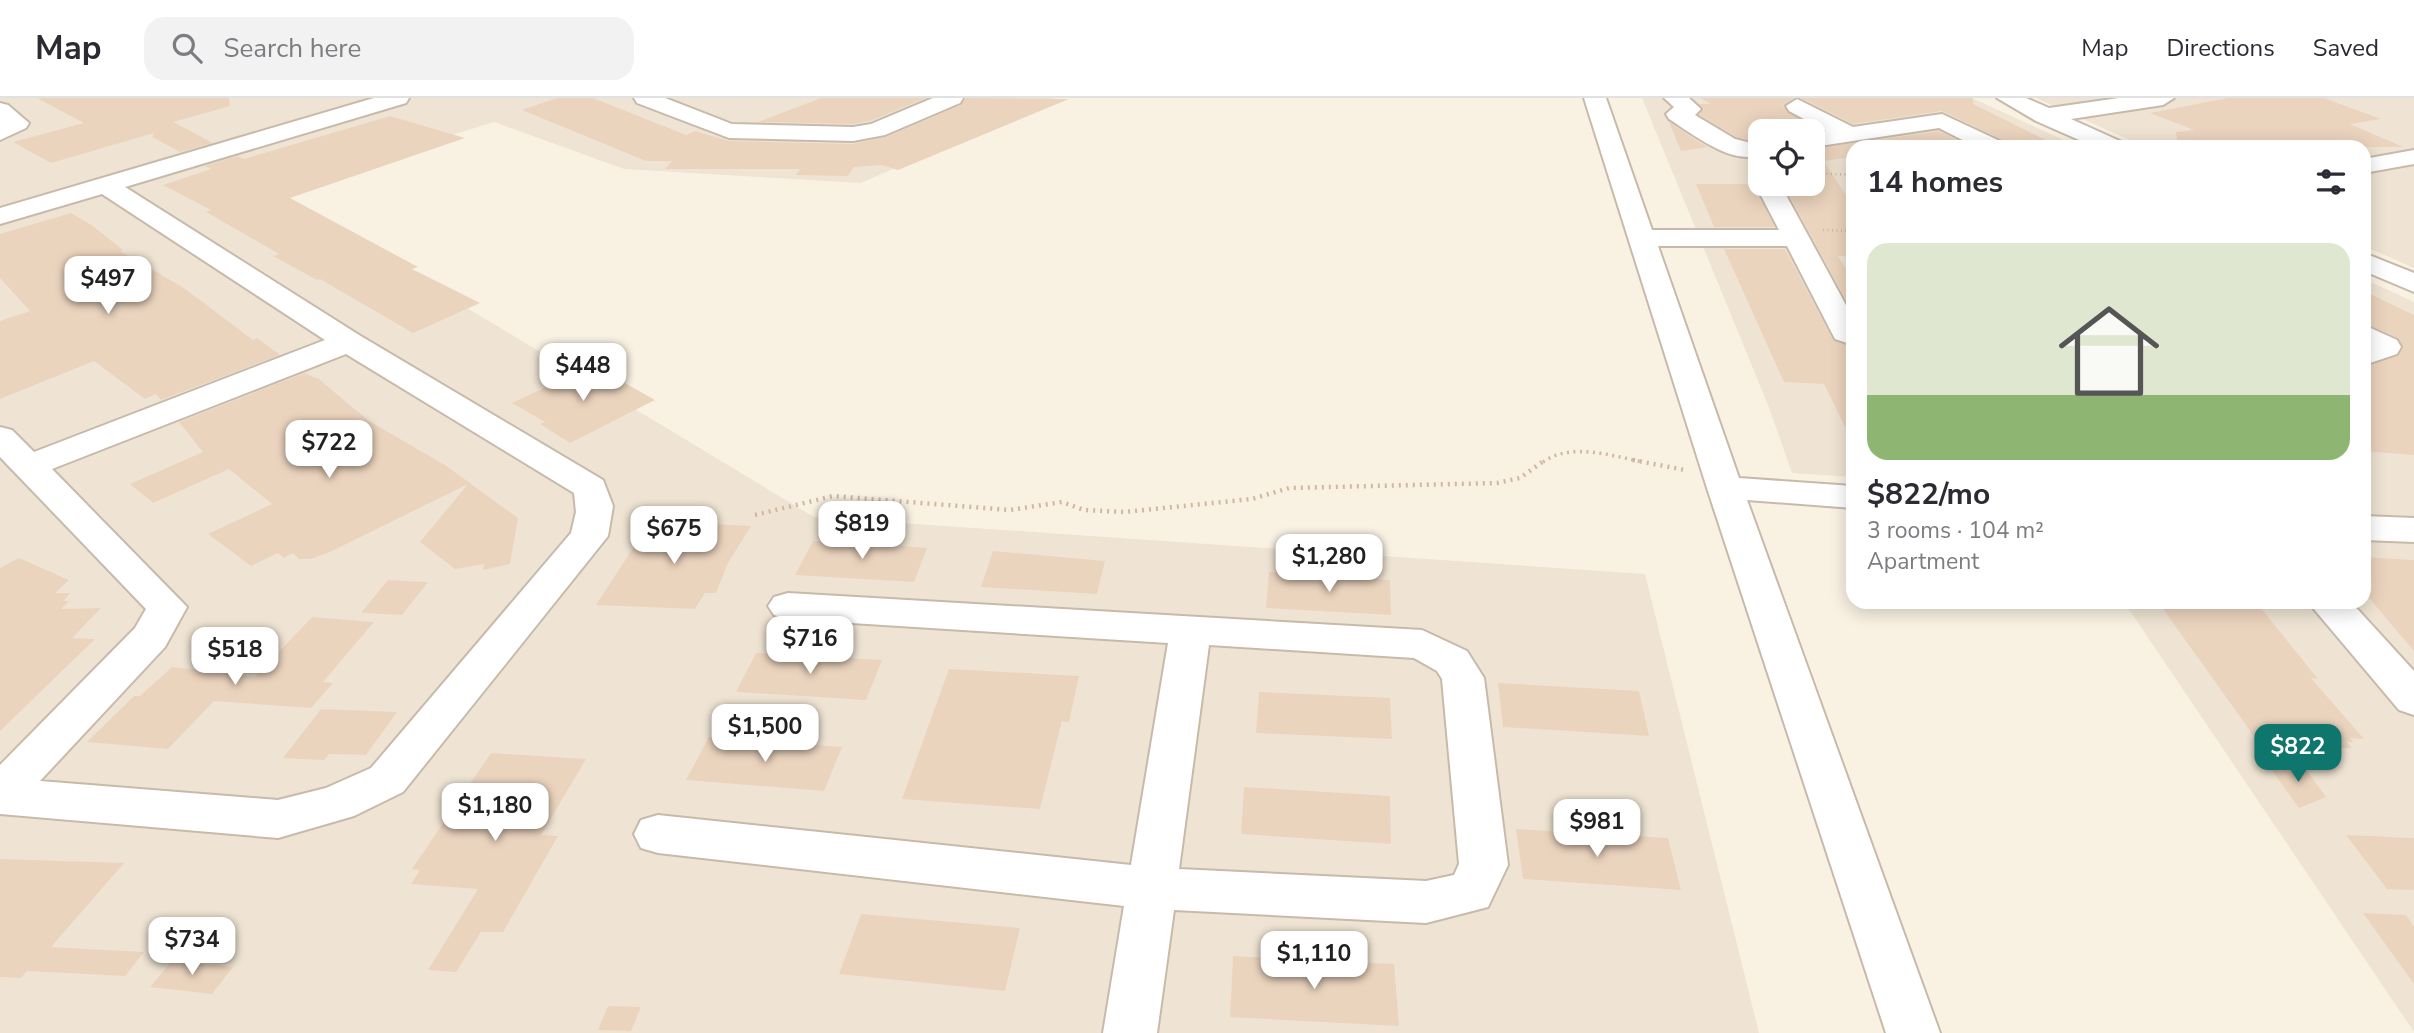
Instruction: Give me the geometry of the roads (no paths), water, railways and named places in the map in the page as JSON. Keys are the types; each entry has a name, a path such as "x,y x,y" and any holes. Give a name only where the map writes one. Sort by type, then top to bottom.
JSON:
{"street":[{"path":"0,216 398,98"},
{"path":"645,98 729,131 853,134 877,130 952,98"},
{"path":"1595,98 1723,483 1913,1033"},
{"path":"1675,98 1690,109 1677,114 1730,146 1748,153"},
{"path":"2008,98 2098,140"},
{"path":"2044,116 2163,98"},
{"path":"1908,104 1980,140"},
{"path":"1797,106 1850,135"},
{"path":"0,110 18,123 0,133"},
{"path":"1825,138 1942,121"},
{"path":"2371,165 2414,157"},
{"path":"0,795 278,819 337,803 387,780 589,536 596,503 590,488 348,342 105,185"},
{"path":"1774,196 1846,333"},
{"path":"1642,238 1796,238"},
{"path":"2371,264 2414,283"},
{"path":"2371,338 2386,347 2371,353"},
{"path":"27,467 348,342"},
{"path":"0,437 167,607 151,638 0,795"},
{"path":"1723,483 1846,496"},
{"path":"2371,528 2414,530"},
{"path":"658,834 1151,888 1426,902 1470,892 1484,865 1463,678 1452,661 1422,644 1191,628 788,606"},
{"path":"2334,609 2414,699"},
{"path":"1130,1033 1191,628"}]}
